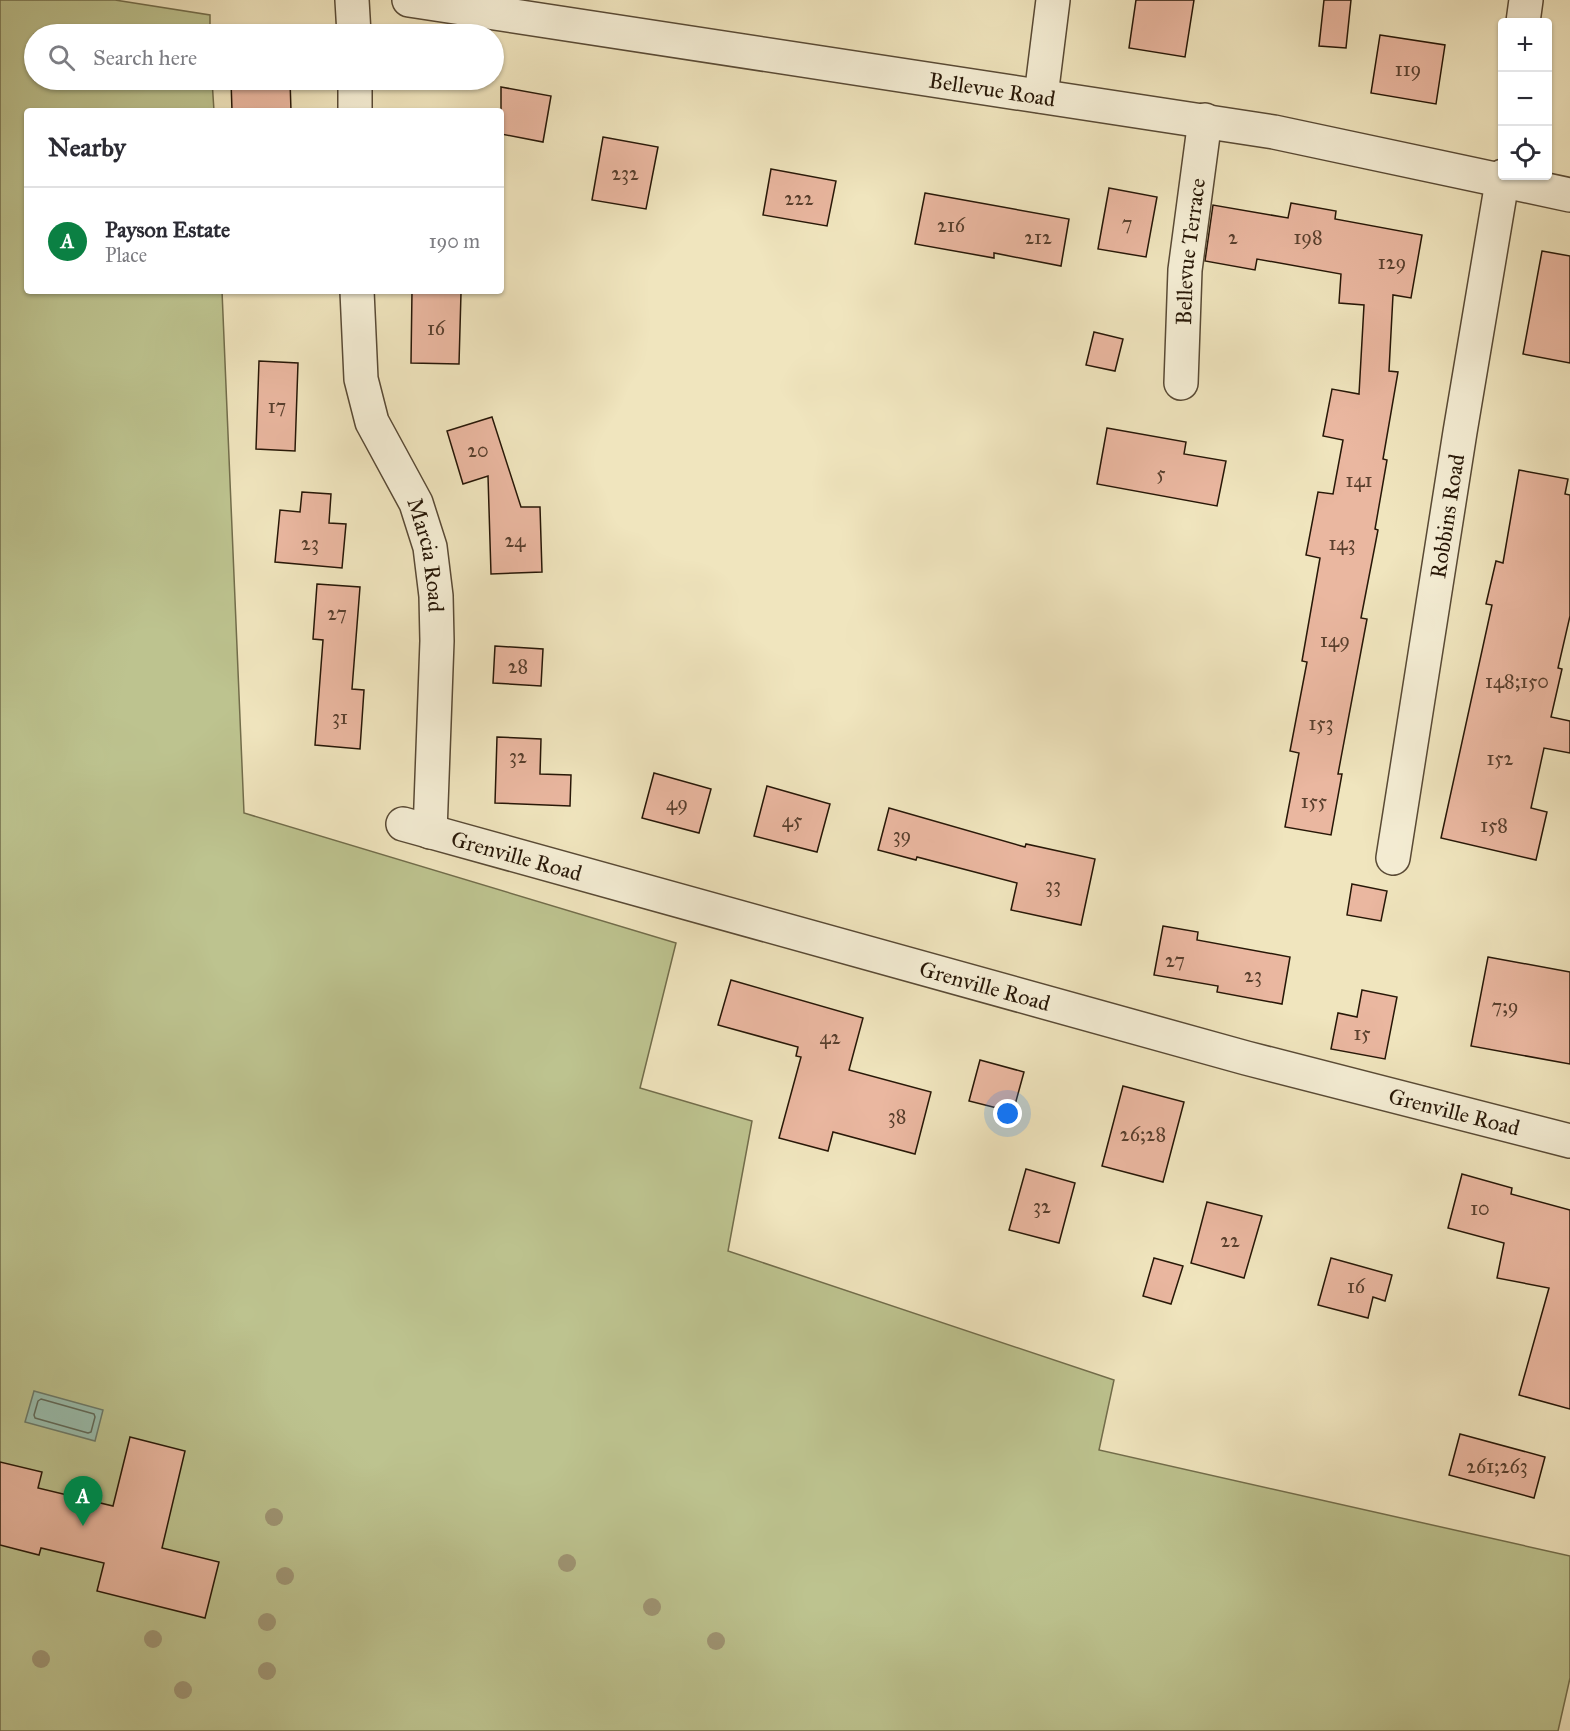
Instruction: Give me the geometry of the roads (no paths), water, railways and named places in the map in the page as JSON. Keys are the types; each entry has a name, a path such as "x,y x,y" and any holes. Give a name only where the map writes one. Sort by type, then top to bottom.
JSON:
{"street":[{"path":"352,0 353,24"},
{"name":"Bellevue Road","path":"409,0 540,10 1041,96 1205,120 1498,177"},
{"path":"1041,96 1053,0"},
{"path":"1524,18 1526,0"},
{"path":"355,90 355,108"},
{"name":"Bellevue Terrace","path":"1181,383 1185,270 1205,120"},
{"name":"Robbins Road","path":"1393,858 1460,432 1503,180"},
{"name":"Bellevue Road","path":"1511,180 1570,195"},
{"name":"Marcia Road","path":"357,294 361,379 372,422 416,503 430,547 436,596 437,641 417,828"},
{"name":"Grenville Road","path":"417,828 1246,1058 1570,1141"}],"water":[{"path":"34,1391 103,1410 95,1441 25,1422"}],"place":[{"name":"Payson Estate","path":"83,1526"}]}
